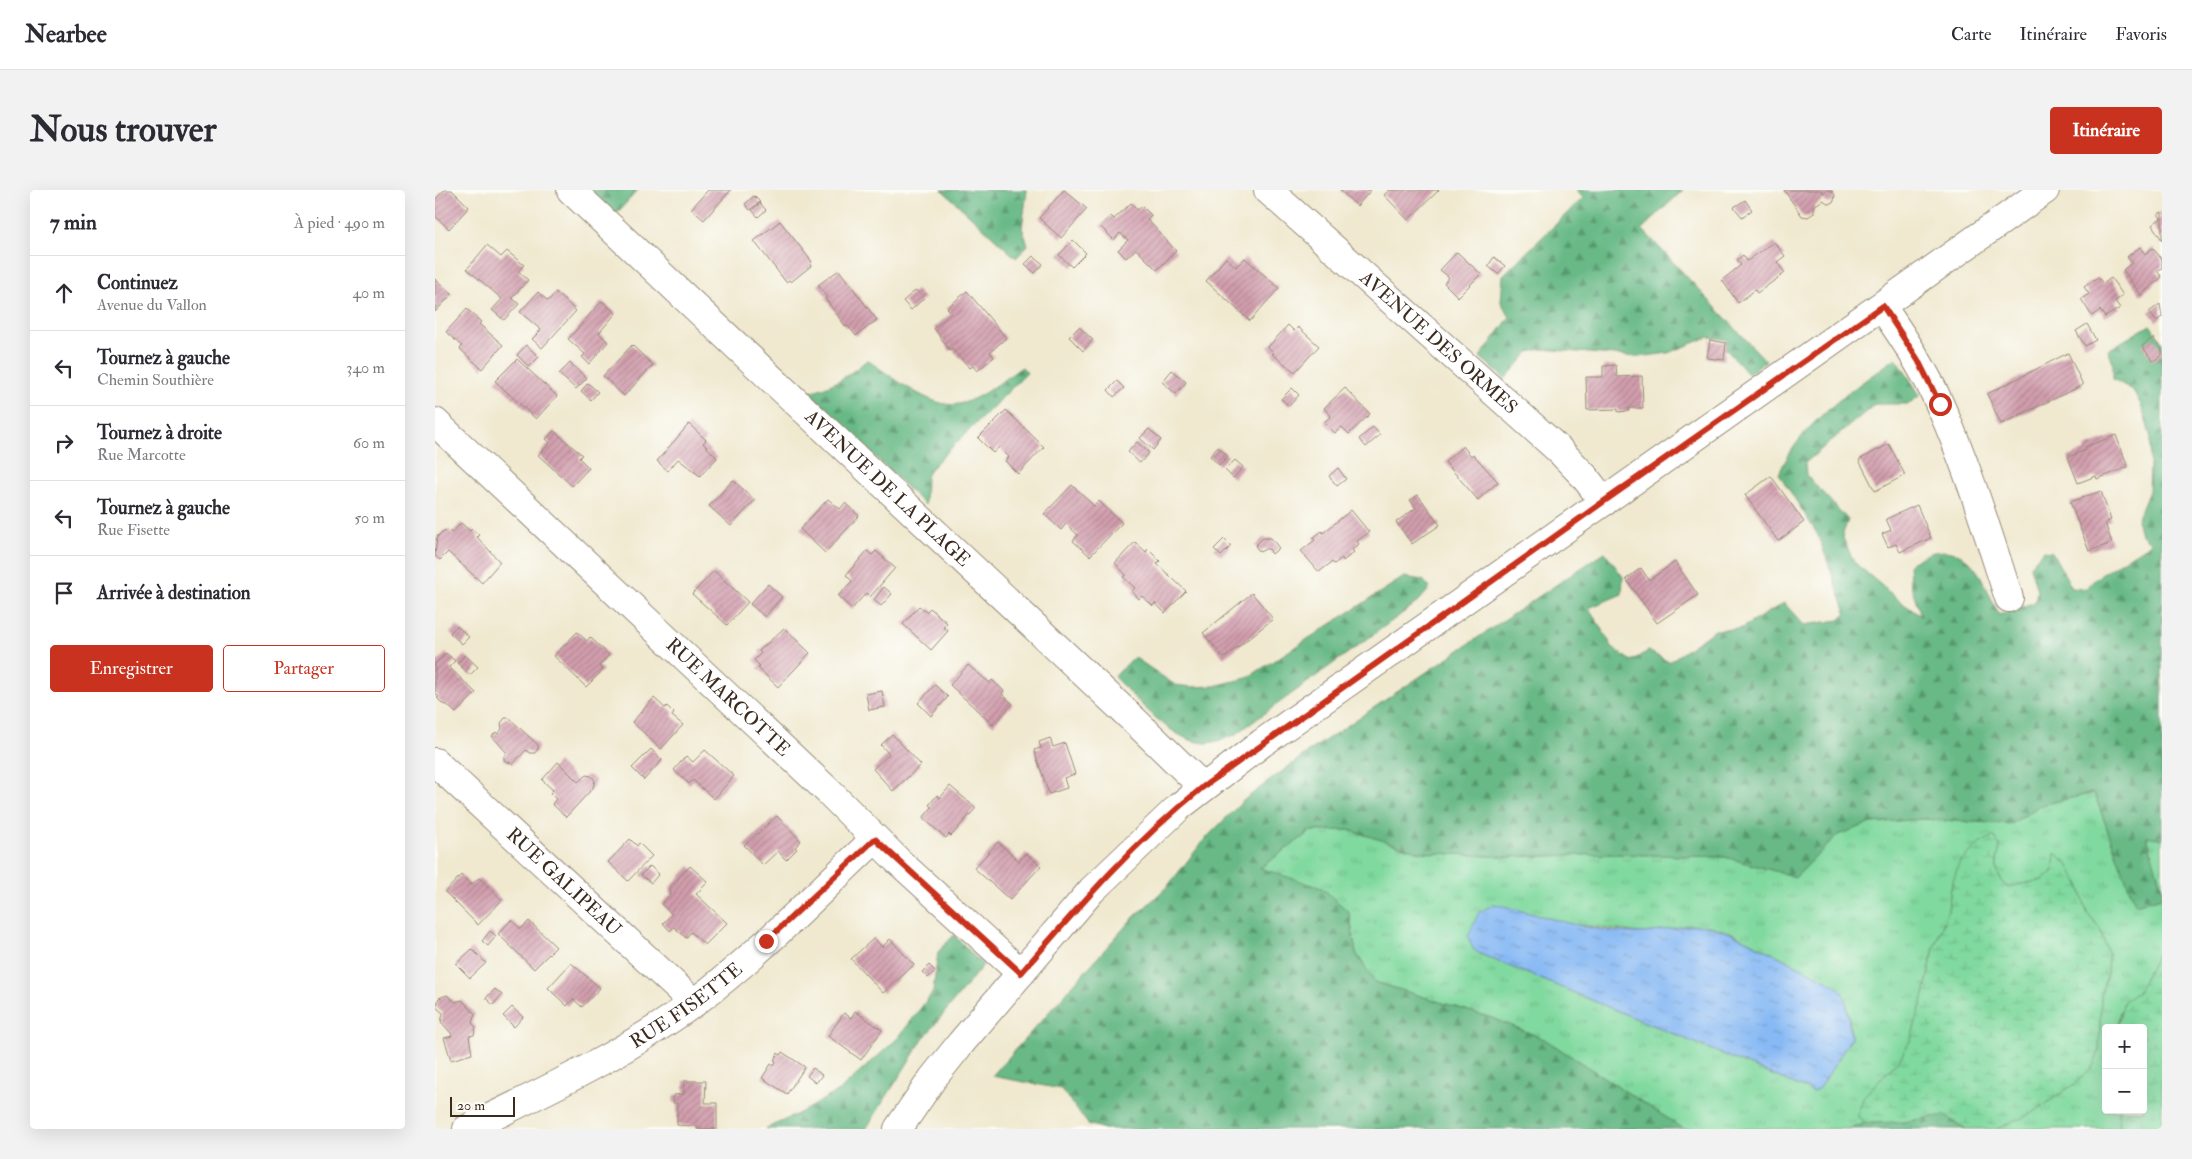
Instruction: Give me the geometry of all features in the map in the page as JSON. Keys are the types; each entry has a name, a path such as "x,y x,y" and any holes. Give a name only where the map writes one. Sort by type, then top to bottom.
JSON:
{"street":[{"name":"AVENUE DE LA PLAGE","path":"571,190 1137,722 1203,787"},
{"name":"AVENUE DES ORMES","path":"1268,190 1559,450 1584,476 1603,502"},
{"path":"898,1129 933,1078 1092,890 1153,830 1203,787 2045,190"},
{"path":"1883,306 1918,360 1940,404 1973,491 2009,598"},
{"name":"RUE MARCOTTE","path":"435,422 807,771 875,839 1021,973"},
{"name":"RUE GALIPEAU","path":"435,762 694,1002"},
{"name":"RUE FISETTE","path":"467,1129 595,1064 645,1035 694,1002 743,963 875,839"}],"green space":[{"path":"591,190 638,190 616,214"},
{"path":"942,190 1027,190 1022,228 1028,245 1016,258"},
{"path":"1576,190 1683,190 1642,229 1766,361 1748,374 1726,349 1727,340 1709,337 1668,353 1639,357 1541,349 1529,352 1505,379 1480,357 1510,317 1501,302 1503,275 1583,198"},
{"path":"2150,325 2162,342 2162,839 2147,836 2162,890 2162,897 2135,904 2094,793 2041,805 2011,824 1922,819 1871,823 1837,835 1796,877 1725,857 1614,854 1505,857 1420,852 1349,830 1311,831 1260,868 1322,888 1349,912 1356,953 1375,982 1495,1019 1544,1039 1684,1129 1105,1129 1088,1124 1061,1089 992,1076 1131,920 1167,887 1204,840 1244,800 1308,752 1605,552 1623,577 1622,594 1589,608 1613,648 1631,661 1648,651 1669,662 1715,630 1740,629 1784,603 1804,625 1839,620 1846,613 1818,535 1779,474 1800,438 1829,408 1896,358 1920,395 1909,404 1875,404 1805,463 1806,475 1848,520 1842,536 1854,562 1901,602 1921,616 1910,582 1909,564 1934,552 1948,551 1969,561 1983,580 1999,615 2035,602 2037,591 2030,566 2043,551 2052,552 2072,588 2085,589 2100,575 2151,543 2141,534 2137,520 2149,491 2151,438 2141,405 2133,390 2113,379 2113,363 2108,350"},
{"path":"867,360 911,390 936,402 948,404 959,404 975,398 1022,367 1027,373 930,469 926,477 925,505 808,392 839,380"},
{"path":"1404,577 1423,580 1430,588 1418,602 1235,735 1205,743 1193,741 1180,735 1156,718 1114,677 1134,657 1175,685 1192,687 1214,686 1247,678"},
{"path":"2094,793 2135,903 2162,897 2162,945 2138,992 2120,1011 2117,1024 2102,1024 2102,1114 2118,1114 2120,1129 1996,1129 2076,1083 2099,1052 2101,995 2107,973 2108,953 2100,929 2087,912 2078,882 2053,872 2044,880 2007,887 1999,877 1997,868 2000,846 1951,888 1948,911 1934,948 1924,995 1911,1039 1899,1060 1864,1096 1857,1116 1866,1123 1849,1129 1684,1129 1544,1039 1495,1019 1375,982 1356,953 1349,912 1260,868 1311,831 1349,830 1420,852 1505,857 1614,854 1725,857 1796,877 1837,835 1871,823 1922,819 2011,824 2041,805","holes":["1581,925 1640,933 1663,931 1688,925 1710,926 1732,933 1832,983 1838,989 1845,1001 1849,1015 1851,1038 1814,1092 1480,954"]},
{"path":"2146,835 2162,839 2162,890"},
{"path":"1994,836 2000,846 1997,864 1999,877 2007,887 2044,880 2053,872 2055,853 2067,863 2078,882 2087,912 2100,929 2108,953 2107,973 2101,995 2099,1052 2093,1067 2076,1083 2031,1114 1996,1129 1966,1129 1944,1115 1903,1122 1866,1123 1857,1116 1864,1096 1899,1060 1911,1039 1924,995 1934,948 1948,911 1951,888 1959,863 1979,844"},
{"path":"954,935 983,965 923,1039 866,1129 765,1129 798,1114 840,1090 898,1038 933,992 938,952"},
{"path":"2162,945 2162,1129 2120,1129 2118,1114 2147,1114 2147,1024 2118,1024 2124,1001 2138,992"},
{"path":"1944,1115 1966,1129 1849,1129 1866,1123 1903,1122"}],"water":[{"path":"1495,904 1567,923 1604,930 1640,933 1694,925 1725,931 1832,983 1841,990 1846,1000 1851,1038 1820,1088 1814,1092 1480,954 1473,949 1468,937 1479,912"}],"building":[{"path":"444,190 452,190 469,207 449,229 435,216 435,200"},
{"path":"708,190 731,190 704,220 691,209"},
{"path":"1064,190 1087,209 1061,238 1039,218"},
{"path":"1340,190 1371,190 1357,206"},
{"path":"1389,190 1439,190 1408,220 1384,195"},
{"path":"1784,190 1821,190 1823,193 1827,190 1832,191 1835,195 1834,201 1829,204 1823,200 1814,206 1814,213 1808,217 1802,216"},
{"path":"754,196 760,202 750,210 745,204"},
{"path":"1745,200 1752,210 1742,217 1734,207"},
{"path":"760,203 766,210 758,217 752,210"},
{"path":"1131,203 1138,210 1142,206 1151,215 1147,219 1176,251 1157,270 1136,249 1126,258 1118,250 1128,240 1120,233 1114,240 1100,226 1111,216 1114,219"},
{"path":"2162,212 2162,240 2152,225 2161,218 2158,214"},
{"path":"780,221 812,262 811,266 791,282 789,280 786,282 754,241"},
{"path":"1073,240 1086,253 1072,267 1059,255"},
{"path":"1774,242 1785,256 1777,262 1785,273 1757,293 1755,290 1738,303 1722,280 1741,265 1737,260 1743,255 1747,261"},
{"path":"487,245 501,257 507,251 524,265 518,271 528,280 512,298 519,304 504,320 492,310 502,299 467,269"},
{"path":"2140,247 2145,254 2153,248 2162,260 2162,268 2157,271 2162,277 2141,295 2123,270 2132,263 2127,257"},
{"path":"1457,252 1481,274 1458,297 1444,283 1449,277 1440,270"},
{"path":"1033,256 1043,264 1035,273 1025,264"},
{"path":"1494,257 1505,266 1498,274 1488,266"},
{"path":"1226,258 1236,267 1245,258 1279,288 1250,321 1206,281"},
{"path":"839,270 877,320 856,336 848,326 846,327 818,285"},
{"path":"2098,277 2103,284 2111,278 2123,295 2115,301 2120,308 2105,317 2100,310 2092,316 2081,299 2089,294 2084,287"},
{"path":"435,279 452,294 435,312"},
{"path":"916,290 924,298 911,310 903,301"},
{"path":"967,291 1006,338 990,352 994,357 977,371 973,366 970,368 952,349 950,351 934,328 951,313 947,308"},
{"path":"538,292 548,301 556,292 576,311 542,348 532,339 541,330 520,312"},
{"path":"602,301 616,313 599,333 608,342 589,364 582,357 585,354 568,339"},
{"path":"2160,304 2162,317 2156,321 2149,312"},
{"path":"467,309 481,322 479,324 503,345 482,369 460,349 462,346 446,332"},
{"path":"2087,324 2096,340 2085,346 2076,331"},
{"path":"1288,325 1294,331 1298,327 1319,346 1295,372 1272,354 1274,353 1268,347"},
{"path":"1079,327 1093,340 1083,351 1069,337"},
{"path":"2153,338 2162,350 2162,355 2153,361 2142,346"},
{"path":"1710,340 1726,343 1724,360 1707,358"},
{"path":"526,345 539,357 529,367 517,355"},
{"path":"632,345 653,365 624,396 603,376"},
{"path":"2068,353 2083,385 2001,424 1987,394"},
{"path":"517,359 557,396 536,419 495,381"},
{"path":"570,363 587,378 576,389 559,374"},
{"path":"1616,365 1617,377 1642,376 1643,408 1629,408 1629,411 1618,412 1618,409 1587,410 1586,377 1603,377 1603,366"},
{"path":"1172,370 1186,382 1176,394 1162,382"},
{"path":"1117,381 1124,388 1114,397 1108,390"},
{"path":"588,383 598,392 591,400 581,391"},
{"path":"1292,388 1299,395 1289,406 1281,399"},
{"path":"1345,388 1370,414 1349,434 1342,427 1335,433 1324,422 1331,416 1324,408"},
{"path":"1006,410 1044,447 1018,474 1005,461 1009,457 999,447 993,453 978,438"},
{"path":"689,424 706,440 703,443 717,458 700,476 678,459 668,471 657,461"},
{"path":"1373,427 1380,435 1366,447 1359,439"},
{"path":"1149,429 1161,440 1153,450 1140,438"},
{"path":"554,431 582,455 579,458 589,468 572,486 538,455 550,443 546,439"},
{"path":"2116,435 2128,467 2097,479 2096,476 2078,483 2068,457 2086,450 2085,447"},
{"path":"1137,442 1149,453 1140,463 1128,452"},
{"path":"1889,444 1905,475 1875,491 1859,460"},
{"path":"1463,446 1471,456 1473,454 1498,482 1478,500 1445,462"},
{"path":"1218,447 1228,456 1219,465 1210,456"},
{"path":"1235,460 1243,467 1233,478 1225,470"},
{"path":"1338,468 1346,479 1337,486 1329,476"},
{"path":"1771,476 1804,522 1778,541 1745,495"},
{"path":"733,480 755,500 731,526 709,506"},
{"path":"1072,485 1094,506 1099,501 1122,523 1090,556 1073,541 1078,535 1066,524 1061,530 1044,514"},
{"path":"2101,491 2111,520 2105,523 2112,543 2089,551 2070,502"},
{"path":"1418,495 1440,525 1412,544 1396,522 1416,508 1410,500"},
{"path":"828,499 840,509 845,503 859,516 825,553 800,529"},
{"path":"1917,505 1931,538 1900,552 1896,544 1888,547 1882,534 1891,530 1886,519"},
{"path":"1351,510 1369,532 1357,541 1359,544 1352,550 1354,552 1343,561 1342,558 1334,564 1332,562 1319,572 1301,551 1315,540 1313,538 1322,531 1323,533"},
{"path":"461,523 470,531 472,529 479,535 477,537 500,562 482,583 448,552 440,560 435,556 437,537 443,531 448,530 452,533"},
{"path":"1263,538 1271,538 1279,548 1272,554 1269,549 1260,552 1255,546"},
{"path":"1224,539 1231,546 1221,556 1214,549"},
{"path":"1135,542 1146,552 1148,549 1160,561 1157,564 1186,591 1165,613 1155,603 1153,606 1142,596 1139,599 1132,591 1135,588 1123,577 1126,575 1115,563"},
{"path":"867,551 872,555 876,551 895,568 870,597 866,593 852,609 838,596 852,581 846,575"},
{"path":"1675,562 1698,595 1657,623 1626,579 1641,568 1649,580"},
{"path":"714,571 748,602 727,625 692,594"},
{"path":"768,584 782,597 765,617 750,604"},
{"path":"884,587 892,594 881,606 874,600"},
{"path":"1252,593 1273,619 1224,658 1203,633"},
{"path":"919,606 926,612 930,608 947,623 943,627 948,631 931,650 903,624"},
{"path":"457,626 469,637 462,644 450,633"},
{"path":"784,628 810,653 778,687 758,668 760,666 754,660 761,653 759,651"},
{"path":"577,632 587,641 590,637 609,655 599,666 603,670 586,687 554,656"},
{"path":"446,653 455,661 449,667 476,693 456,713 446,704 444,705 435,693 435,664"},
{"path":"465,655 478,667 470,675 457,663"},
{"path":"968,665 990,683 992,680 1004,691 1002,694 1013,704 993,725 950,685"},
{"path":"935,685 948,697 931,716 918,703"},
{"path":"882,691 885,707 869,710 866,694"},
{"path":"654,698 665,708 667,706 674,713 672,716 683,725 661,749 632,722"},
{"path":"505,718 509,718 538,745 535,753 530,753 526,750 513,764 504,760 504,756 507,753 492,736 496,732 498,734 502,729 501,723"},
{"path":"892,734 921,765 893,791 873,769 889,754 881,745"},
{"path":"1050,738 1053,747 1065,743 1075,774 1064,778 1067,788 1049,794 1034,750 1041,748 1039,742"},
{"path":"651,749 662,760 644,780 632,768"},
{"path":"705,750 734,776 714,799 693,780 689,784 674,770 686,756 693,762"},
{"path":"558,762 578,782 586,775 591,776 595,780 593,788 566,817 552,804 556,799 550,793 553,790 542,780"},
{"path":"950,786 976,808 951,836 949,834 946,838 923,818 932,807 929,805 937,795 940,798"},
{"path":"777,816 801,841 795,847 797,849 786,860 778,851 763,865 744,845"},
{"path":"630,839 637,846 639,843 652,856 628,881 608,862"},
{"path":"998,842 1019,861 1026,853 1041,866 1010,900 974,868"},
{"path":"650,866 659,874 651,883 641,875"},
{"path":"690,866 708,882 696,894 727,923 705,945 691,932 686,938 674,927 670,931 663,923 672,914 661,904 671,894 670,887"},
{"path":"461,875 471,885 479,878 502,900 478,925 445,892"},
{"path":"511,920 521,929 529,921 556,947 534,969 498,934"},
{"path":"490,931 496,936 488,946 482,941"},
{"path":"874,938 882,947 890,939 914,965 883,993 851,959"},
{"path":"472,949 486,963 470,978 456,964"},
{"path":"571,963 600,988 582,1007 573,999 567,1006 548,988"},
{"path":"929,965 935,971 928,978 922,972"},
{"path":"495,989 502,995 493,1005 486,998"},
{"path":"447,995 455,1002 462,1000 475,1014 472,1023 476,1027 474,1035 469,1036 472,1054 451,1060 444,1038 452,1036 441,1022 443,1013 436,1007 439,998"},
{"path":"512,1007 523,1017 514,1027 503,1016"},
{"path":"855,1011 882,1030 861,1060 828,1036 844,1013 851,1018"},
{"path":"782,1052 805,1067 787,1094 762,1078 771,1064 774,1066 776,1061 774,1060 778,1053 780,1055"},
{"path":"813,1068 822,1075 816,1083 807,1076"},
{"path":"684,1081 706,1081 705,1103 717,1103 717,1129 697,1129 697,1126 677,1125 677,1103 673,1103 674,1095 684,1094"}],"route":[{"path":"766,941 875,839 1021,973 1092,890 1153,830 1203,787 1262,743 1883,306 1918,360 1940,404"}]}
